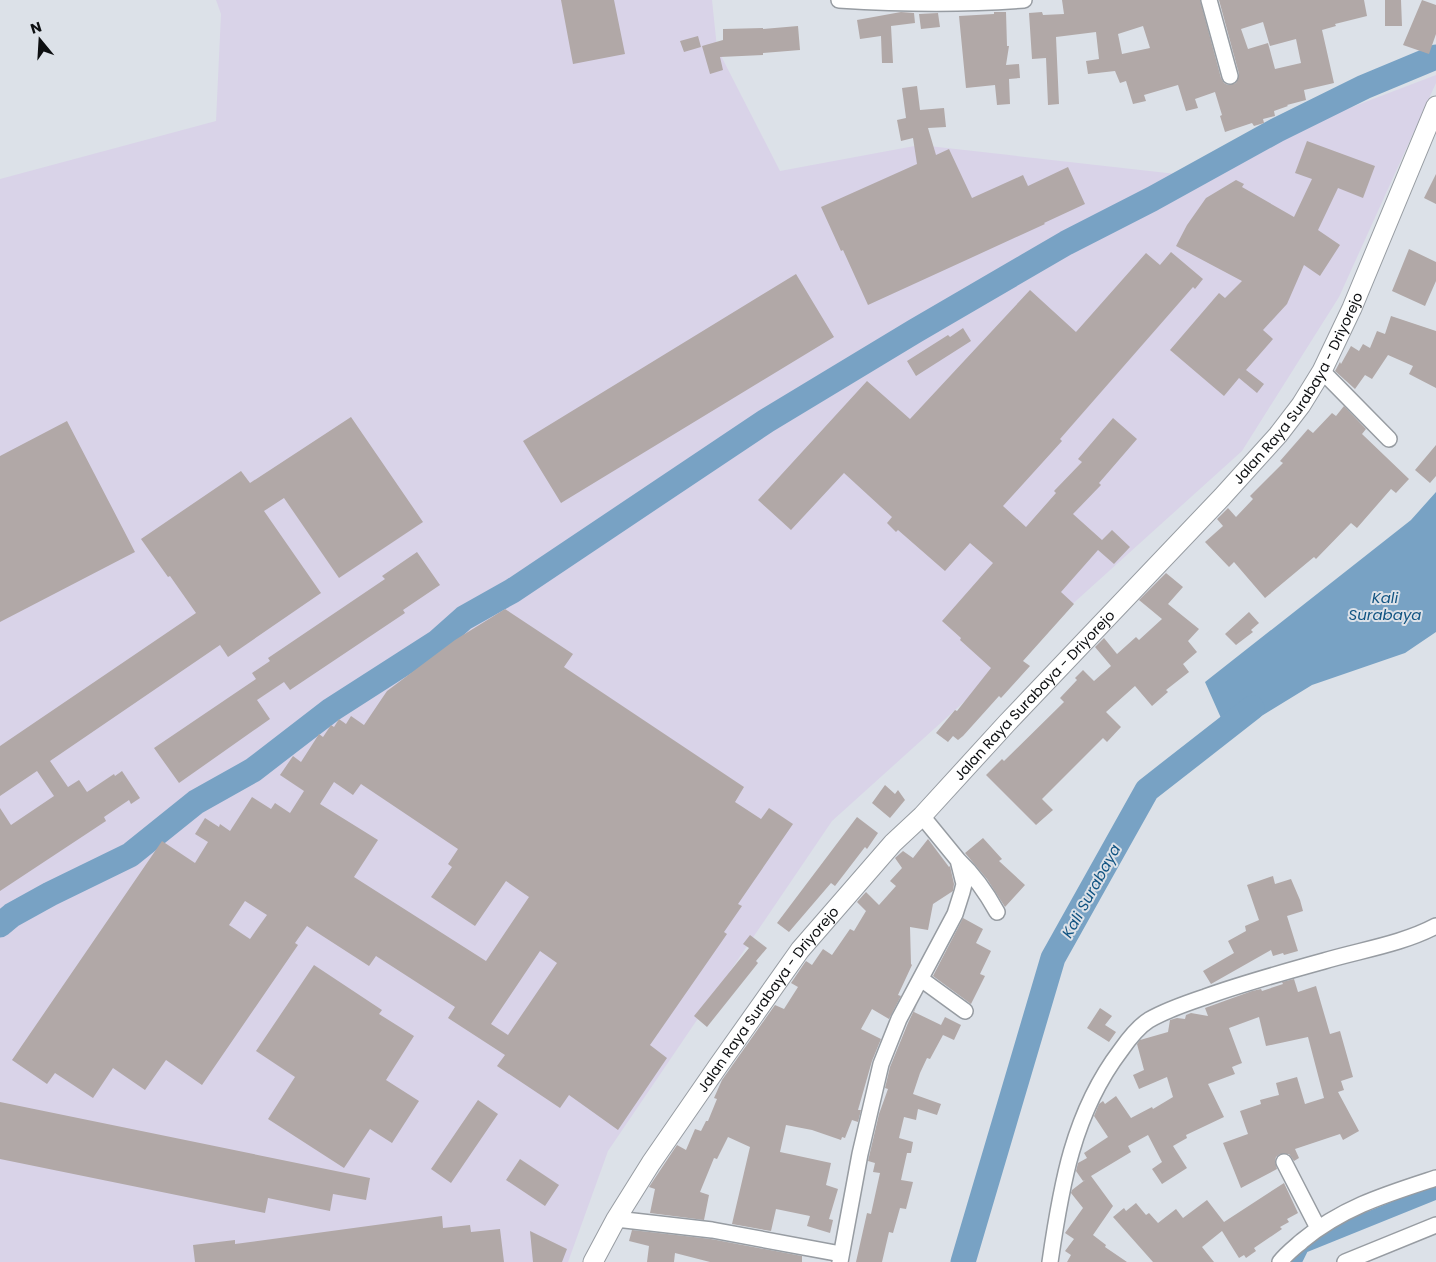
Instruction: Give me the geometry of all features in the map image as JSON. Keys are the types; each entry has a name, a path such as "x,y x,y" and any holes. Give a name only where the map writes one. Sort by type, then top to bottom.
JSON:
{"main road":[{"name":"Jalan Raya Surabaya - Driyorejo","path":"593,1262 616,1219 651,1164 800,950 893,843 922,816 1007,723 1222,497 1278,434 1301,404 1322,372 1352,308 1436,106"}],"street":[{"path":"839,0 904,4 971,4 1024,0"},
{"path":"1209,0 1230,76"},
{"path":"1322,372 1389,439"},
{"path":"616,1219 712,1230 841,1258 860,1154 881,1064 899,1019 955,914 964,884 954,852 922,816"},
{"path":"958,860 981,885 997,912"},
{"path":"1050,1262 1059,1199 1072,1144 1108,1066 1129,1038 1148,1020 1233,987 1333,958 1380,947 1436,926"},
{"path":"921,979 965,1011"},
{"path":"1284,1162 1318,1228"},
{"path":"1280,1262 1318,1228 1353,1208 1387,1194 1436,1178"},
{"path":"1345,1262 1436,1225"}],"shaded area":[{"path":"216,0 712,0 717,48 780,171 920,145 1176,174 1436,75 1436,83 1339,297 1242,451 832,821 608,1151 568,1262 0,1262 0,179 216,121 221,14"}],"water":[{"name":"Kali Surabaya","path":"1436,492 1436,632 1405,653 1312,685 1229,736 1205,682 1411,520"}],"building":[{"path":"561,0 614,0 625,54 573,64"},
{"path":"1062,0 1200,0 1221,78 1228,85 1236,83 1239,74 1219,0 1364,0 1367,16 1335,24 1336,26 1322,30 1334,83 1304,90 1306,100 1274,111 1275,116 1263,119 1264,123 1254,126 1252,123 1225,132 1215,92 1195,99 1198,108 1186,111 1178,85 1144,95 1146,101 1133,104 1126,81 1120,83 1115,71 1088,74 1086,61 1099,59 1096,32 1056,37 1059,104 1048,105 1046,58 1032,59 1029,13 1042,12 1043,15 1064,14","holes":["1263,22 1270,46 1296,39 1301,63 1275,69 1268,43 1248,49 1241,29","1143,26 1150,48 1122,54 1118,34"]},
{"path":"1385,0 1401,0 1402,26 1385,26"},
{"path":"1422,0 1436,5 1436,34 1429,54 1403,45"},
{"path":"901,12 914,13 915,23 891,26 893,63 882,63 881,36 860,39 857,20"},
{"path":"994,12 1006,12 1007,46 1009,46 1006,65 1019,64 1020,78 1009,79 1010,104 997,105 995,85 966,88 959,16 994,14"},
{"path":"938,13 940,27 921,29 919,14"},
{"path":"798,26 800,50 763,53 763,55 720,57 723,70 710,74 702,46 723,40 723,29 763,29"},
{"path":"698,36 701,47 684,52 680,41"},
{"path":"917,86 920,110 944,108 946,127 928,128 936,155 949,149 972,198 1023,175 1028,186 1068,167 1085,204 868,305 821,207 917,164 913,138 901,141 897,120 906,118 902,88"},
{"path":"1307,141 1375,166 1363,198 1338,188 1318,230 1340,245 1320,276 1304,265 1287,304 1263,330 1273,339 1246,370 1264,384 1257,393 1239,378 1224,396 1170,350 1219,293 1225,298 1242,281 1176,246 1187,225 1206,198 1236,180 1244,184 1242,187 1294,217 1312,179 1295,173"},
{"path":"1436,174 1436,204 1424,198"},
{"path":"1409,249 1436,262 1436,281 1425,306 1392,291"},
{"path":"1171,252 1203,279 1195,289 1193,287 1060,439 1062,441 1003,506 1026,527 1056,493 1054,491 1082,462 1078,459 1113,418 1137,439 1099,483 1101,485 1073,514 1102,540 1112,530 1130,547 1114,564 1098,550 1061,592 1074,604 1023,661 1030,666 1001,698 999,696 963,736 958,740 953,736 948,742 936,733 955,710 957,711 991,668 942,621 993,563 970,543 945,571 898,530 896,532 887,523 892,517 844,473 791,530 758,500 867,381 910,419 1030,290 1076,332 1146,253 1160,265"},
{"path":"796,274 834,337 561,503 523,441"},
{"path":"1391,316 1436,331 1436,388 1409,374 1413,366 1388,355 1372,379 1365,375 1355,389 1335,371 1351,346 1359,351 1363,344 1370,348 1377,331 1385,334"},
{"path":"963,328 971,341 916,376 907,361 948,335 950,337"},
{"path":"1344,406 1366,429 1362,434 1409,479 1396,493 1391,489 1357,528 1351,523 1316,559 1314,557 1265,598 1234,562 1229,567 1205,542 1223,526 1217,519 1228,508 1236,517 1253,499 1250,496 1283,463 1280,461 1308,429 1313,433 1332,413 1336,416"},
{"path":"351,417 423,522 339,578 284,498 264,511 321,593 228,657 220,645 50,761 68,787 79,780 87,792 114,774 115,776 122,771 140,798 131,804 129,800 104,817 106,821 0,891 0,808 11,825 54,796 37,771 0,796 0,746 196,613 141,539 241,471 250,483"},
{"path":"67,421 135,552 0,622 0,456"},
{"path":"1436,445 1436,476 1430,483 1415,470"},
{"path":"417,552 440,585 403,610 405,613 290,690 284,682 257,700 270,719 179,783 154,748 256,679 252,673 270,661 268,658 385,579 382,576"},
{"path":"1166,573 1183,587 1168,604 1199,629 1188,641 1197,652 1183,664 1189,672 1166,690 1168,692 1152,706 1135,686 1106,712 1121,727 1107,742 1103,738 1042,799 1053,810 1036,825 986,775 1002,759 1004,761 1064,702 1060,698 1077,680 1075,678 1083,670 1094,681 1111,666 1095,647 1104,638 1117,654 1136,637 1139,640 1162,619 1139,600"},
{"path":"505,609 573,654 564,667 744,787 735,802 761,819 769,808 793,824 738,904 742,906 724,932 727,934 650,1045 667,1058 618,1130 569,1095 560,1108 497,1066 505,1055 448,1018 455,1007 376,956 369,966 307,926 295,943 298,945 202,1085 166,1060 145,1090 113,1068 93,1098 55,1073 47,1084 12,1060 162,841 195,863 208,842 195,834 205,818 219,827 220,824 230,831 252,797 271,809 275,803 290,813 304,791 280,775 293,756 301,762 319,734 323,737 331,725 334,727 339,719 346,724 351,716 364,725 387,691 455,640","holes":["334,782 353,795 361,784 458,849 448,864 452,867 431,897 475,926 506,881 529,897 486,961 354,877 378,840 320,804","245,901 267,915 250,939 229,925","540,951 557,963 508,1035 491,1024"]},
{"path":"1249,612 1259,623 1251,630 1253,632 1236,645 1225,634"},
{"path":"885,785 895,794 898,790 905,800 890,818 872,803"},
{"path":"857,817 878,833 867,849 865,847 835,886 831,883 789,932 777,923"},
{"path":"983,838 1002,859 999,861 1025,885 1005,907 987,879 965,853"},
{"path":"928,839 950,866 954,884 953,891 933,904 928,930 910,927 912,965 898,995 901,996 889,1019 872,1009 861,1029 881,1039 872,1061 858,1110 861,1110 858,1122 852,1120 845,1138 842,1137 841,1140 812,1130 786,1125 780,1152 831,1163 826,1185 838,1189 829,1219 833,1220 830,1233 807,1226 810,1216 776,1209 771,1231 732,1224 750,1147 728,1137 717,1159 714,1158 700,1192 709,1195 704,1220 650,1213 655,1189 649,1187 677,1145 686,1150 695,1129 701,1131 706,1121 708,1121 717,1099 714,1098 722,1080 775,1005 784,1009 798,987 791,983 806,961 812,965 823,949 832,955 850,929 854,931 866,911 857,902 866,892 879,905 896,886 890,881 902,868 895,858 903,851 913,858"},
{"path":"1273,876 1275,884 1291,879 1300,900 1303,911 1287,916 1298,951 1273,956 1271,950 1211,984 1203,971 1234,953 1228,941 1246,931 1245,926 1259,920 1247,885"},
{"path":"963,918 983,929 976,943 991,951 980,974 985,976 971,1004 933,976"},
{"path":"750,935 767,948 756,961 758,963 707,1027 694,1016 749,948 743,944"},
{"path":"314,965 382,1010 379,1014 414,1036 386,1080 419,1101 392,1143 370,1129 344,1168 268,1119 295,1077 256,1051"},
{"path":"1294,979 1298,992 1316,986 1330,1034 1340,1031 1353,1077 1341,1081 1344,1090 1338,1092 1359,1131 1343,1140 1340,1134 1295,1149 1299,1158 1294,1161 1289,1154 1280,1154 1276,1157 1275,1161 1277,1169 1241,1188 1223,1143 1248,1134 1240,1111 1261,1104 1260,1100 1279,1095 1276,1083 1297,1077 1305,1104 1324,1098 1308,1037 1266,1046 1259,1017 1229,1028 1242,1063 1232,1067 1235,1074 1208,1084 1224,1117 1186,1135 1187,1138 1173,1146 1187,1168 1162,1184 1152,1169 1162,1162 1148,1135 1128,1146 1131,1152 1091,1176 1113,1206 1093,1235 1106,1245 1105,1247 1127,1262 1067,1262 1071,1255 1065,1251 1074,1239 1065,1233 1083,1208 1071,1193 1072,1190 1085,1180 1083,1181 1076,1171 1078,1163 1087,1158 1084,1153 1108,1137 1094,1116 1099,1104 1103,1101 1105,1104 1116,1096 1131,1118 1152,1107 1153,1109 1173,1097 1167,1077 1139,1089 1133,1075 1144,1070 1137,1044 1140,1040 1168,1032 1170,1020 1177,1018 1185,1019 1186,1015 1191,1013 1208,1016 1205,1008 1252,991 1261,989 1262,991"},
{"path":"917,1004 914,1012 941,1025 945,1017 961,1025 954,1040 943,1035 930,1059 927,1058 913,1094 941,1104 937,1115 918,1109 916,1120 904,1117 899,1138 913,1142 911,1153 907,1153 901,1180 913,1182 906,1209 900,1208 893,1233 889,1232 882,1262 856,1262 867,1213 871,1214 880,1173 873,1172 875,1163 868,1161 879,1114 888,1089 885,1088 890,1067"},
{"path":"1100,1008 1112,1016 1105,1025 1116,1032 1109,1042 1087,1028"},
{"path":"478,1100 498,1114 451,1183 431,1169"},
{"path":"0,1102 370,1178 366,1200 333,1194 330,1211 268,1198 265,1213 0,1159"},
{"path":"520,1159 559,1185 545,1206 506,1180"},
{"path":"1284,1183 1298,1213 1287,1219 1289,1222 1280,1227 1282,1229 1254,1248 1256,1251 1246,1258 1244,1255 1239,1258 1222,1231 1202,1247 1214,1262 1153,1262 1113,1217 1124,1208 1126,1211 1136,1203 1146,1215 1149,1213 1158,1223 1176,1209 1183,1218 1207,1200 1224,1222"},
{"path":"442,1216 443,1228 470,1225 471,1232 500,1229 504,1262 195,1262 193,1245 235,1240 235,1244"},
{"path":"632,1230 711,1239 802,1256 802,1262 710,1262 675,1253 674,1262 647,1262 649,1246 629,1241"},
{"path":"530,1231 567,1249 562,1262 533,1262"}],"waterway":[{"path":"0,925 12,915 50,894 130,855 196,802 253,770 331,710 437,642 464,618 512,591 766,421 1066,243 1152,199 1277,130 1364,87 1436,57"},
{"name":"Kali Surabaya","path":"963,1262 1053,958 1147,790 1252,708"},
{"path":"1294,1262 1302,1246 1436,1192"}]}
